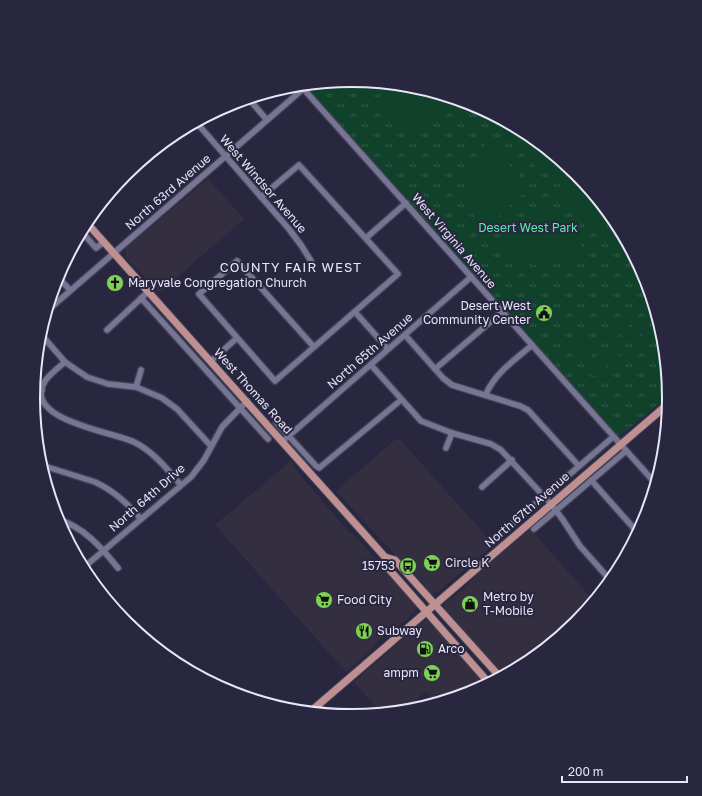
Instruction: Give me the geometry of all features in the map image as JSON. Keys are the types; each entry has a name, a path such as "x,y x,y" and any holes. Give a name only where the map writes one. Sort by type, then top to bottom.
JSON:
{"main road":[{"name":"West Thomas Road","path":"91,227 247,401 286,439 385,557 388,568 485,679"},
{"name":"North 67th Avenue","path":"316,707 661,409"},
{"name":"West Thomas Road","path":"385,557 395,560 496,673"}],"street":[{"name":"West Virginia Avenue","path":"304,91 651,478"},
{"name":"North 63rd Avenue","path":"55,303 267,120 296,92"},
{"path":"253,103 267,120"},
{"name":"West Windsor Avenue","path":"200,127 301,245 311,261"},
{"path":"261,197 299,165 398,274 275,381 199,294 237,261 314,346"},
{"path":"366,238 406,203"},
{"path":"85,236 96,248 104,242"},
{"name":"North 65th Avenue","path":"286,439 472,277"},
{"path":"63,282 70,290"},
{"path":"107,330 149,291"},
{"name":"West Thomas Road","path":"141,298 268,439"},
{"path":"356,312 388,349"},
{"path":"435,370 502,312"},
{"path":"405,335 435,370 452,385 486,394 528,410 579,466"},
{"path":"211,361 237,338"},
{"path":"46,340 65,362 77,371 98,382 136,387 162,398 177,409 211,446"},
{"path":"486,394 490,384 497,376 532,345"},
{"path":"65,362 45,382 42,390 44,402 54,414 79,425 124,438 140,446 163,464 182,485"},
{"path":"370,365 420,421 502,450 556,510 580,546 606,576"},
{"path":"136,387 141,370"},
{"name":"West Thomas Road","path":"276,422 286,439 319,468 401,400"},
{"name":"North 64th Drive","path":"88,564 182,485 196,471 204,460 222,427 247,401"},
{"path":"446,448 452,433"},
{"name":"North 67th Avenue","path":"492,542 614,437"},
{"name":"North 67th Avenue","path":"534,529 626,451"},
{"path":"482,487 512,460"},
{"path":"48,467 102,485 124,500 141,519"},
{"path":"591,480 633,528"},
{"path":"67,524 78,528 93,540 104,550 118,568"}],"shaded area":[{"path":"208,179 244,219 159,293 126,257 126,248"},
{"path":"396,439 400,440 489,539 486,542 491,547 435,594 428,592 425,585 412,571 406,567 336,491"},
{"path":"291,461 300,475 347,530 357,538 416,605 415,612 398,627 380,639 371,650 346,672 215,525"},
{"path":"530,529 590,597 556,632 524,657 499,671 445,610 445,603 465,588 472,579"},
{"path":"428,620 432,622 480,681 432,698 426,691 412,703 376,708 354,682 424,621"}],"green space":[{"name":"Desert West Park","path":"351,87 392,90 431,98 470,111 489,119 524,139 556,164 585,193 610,225 630,260 651,318 659,357 662,401 622,434 618,435 310,90"},
{"path":"368,88 383,89 375,96"},
{"path":"401,91 453,105 411,141 382,108"},
{"path":"503,128 524,139 556,164 547,172 541,172 502,129"},
{"path":"489,141 528,186 526,191 484,229 470,207 466,184 472,162"},
{"path":"570,177 571,178 609,224 604,230 597,236 559,192 559,187"},
{"path":"541,203 544,204 584,248 573,256 550,265 538,265 516,259 496,242"},
{"path":"627,314 634,321 611,342 604,335"},
{"path":"638,324 644,331 632,342 626,335"},
{"path":"646,332 652,339 639,351 633,344"},
{"path":"584,338 596,351 585,361 573,348"},
{"path":"613,349 626,364 621,369 608,354"},
{"path":"603,354 611,362 594,377 586,369"},
{"path":"610,366 614,371 603,381 599,376"}],"place":[{"name":"Maryvale Congregation Church","path":"115,283"},
{"name":"Desert West Community Center","path":"544,313"},
{"name":"Circle K","path":"432,563"},
{"name":"15753","path":"408,566"},
{"name":"Food City","path":"324,600"},
{"name":"Metro by T-Mobile","path":"470,604"},
{"name":"Subway","path":"364,631"},
{"name":"Arco","path":"425,649"},
{"name":"ampm","path":"432,673"}],"district":[{"name":"COUNTY FAIR WEST","path":"291,267"}]}
